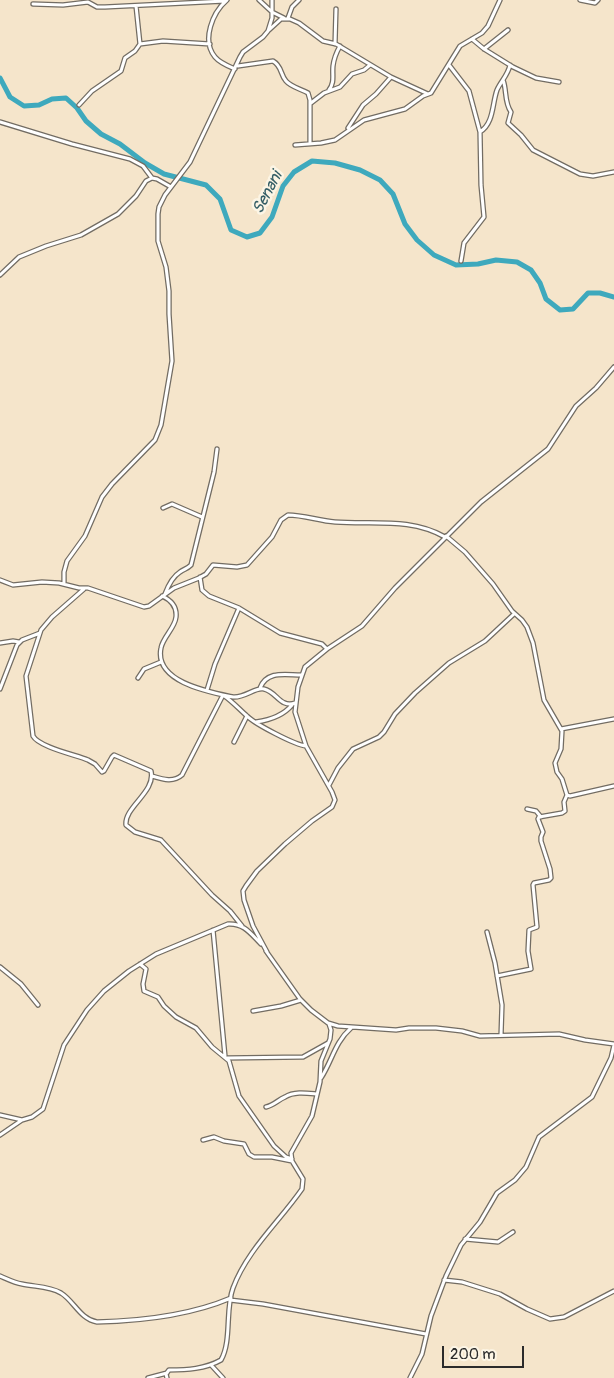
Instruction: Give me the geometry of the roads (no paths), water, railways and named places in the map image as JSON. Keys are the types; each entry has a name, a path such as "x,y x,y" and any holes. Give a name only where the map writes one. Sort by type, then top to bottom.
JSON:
{"street":[{"path":"258,0 272,12 299,23 323,41 340,46 391,77 429,94"},
{"path":"268,31 271,23 272,0"},
{"path":"64,584 64,572 67,561 85,536 102,497 112,484 156,440 161,425 172,361 168,314 169,292 166,267 158,241 159,207 190,162 219,99 244,52 263,37 277,22 286,18 292,6 299,0"},
{"path":"295,145 335,140 364,120 405,109 429,94 433,91 460,46 482,33 488,26 500,0"},
{"path":"580,0 595,3 598,0"},
{"path":"33,4 63,5 86,2 101,8 226,1"},
{"path":"226,1 211,23 210,44 212,53 219,61 236,67 267,61 276,63 289,84 310,95 310,144"},
{"path":"79,105 92,91 121,71 125,58 135,51 140,44 136,6"},
{"path":"335,44 336,9"},
{"path":"484,49 508,30"},
{"path":"472,39 510,65 536,78 559,82"},
{"path":"140,44 163,41 210,44"},
{"path":"327,92 333,82 333,63 340,46"},
{"path":"449,64 469,91 480,132 484,217 464,243 462,261"},
{"path":"310,104 327,92 340,87 352,74 364,70 370,65"},
{"path":"480,132 488,125 497,91 510,65"},
{"path":"347,130 363,105 391,77"},
{"path":"503,80 507,106 511,114 508,123 533,150 586,176 614,172"},
{"path":"0,122 130,159 143,166 152,178 160,180 171,187"},
{"path":"0,275 20,257 46,246 81,235 118,214 136,196 143,184 152,178"},
{"path":"267,952 253,926 243,892 257,871 285,844 332,807 335,800 306,746 297,721 294,704 301,675 312,661 362,626 395,588 481,502 548,449 576,406 596,388 614,367"},
{"path":"164,595 172,579 191,565 214,472 217,449"},
{"path":"163,508 168,504 176,505 202,517"},
{"path":"0,580 13,585 34,582 94,589 144,607 149,606 174,588 200,577 215,564 237,567 247,565 272,537 281,520 288,515 334,522 398,522 423,527 446,536 465,552 493,584 530,633 544,700 561,729 561,749 555,763 567,795 564,812 541,817"},
{"path":"200,577 204,593 239,608 280,633 322,644 327,649"},
{"path":"84,589 52,617 40,633 26,676 32,730 35,739 88,760 102,772 114,756 151,771 152,776 145,791 127,818 126,825 135,832 161,840 212,895 248,930 267,952 301,1000 311,1010 328,1023 351,1028 396,1030 436,1028 462,1031 480,1036 559,1034 614,1044 610,1058 592,1097 539,1137 526,1167 516,1180 497,1193 480,1222 465,1239 453,1259 444,1280 426,1334 422,1354 410,1378"},
{"path":"164,595 172,603 176,617 163,641 160,655 168,672 177,680 223,695 239,698 260,688 266,680 273,676 280,674 301,675"},
{"path":"207,690 215,664 239,608"},
{"path":"328,786 338,768 353,748 384,732 395,714 414,693 449,664 485,641 514,614"},
{"path":"0,643 19,642 40,633"},
{"path":"0,689 19,642"},
{"path":"138,678 144,669 162,662"},
{"path":"260,688 265,689 283,703 294,704"},
{"path":"152,776 171,780 182,775 223,695"},
{"path":"223,695 256,722 295,744 306,746"},
{"path":"256,722 276,717 294,704"},
{"path":"234,742 247,716"},
{"path":"561,729 614,719"},
{"path":"567,795 570,796 614,786"},
{"path":"527,810 536,811 541,817"},
{"path":"497,976 531,969 528,952 529,930 537,927 533,885 534,883 551,878 548,859 541,838 543,832 538,819 541,817"},
{"path":"0,1135 22,1120 38,1113 45,1105 64,1045 87,1010 104,992 140,964 165,950 228,924 243,926"},
{"path":"148,1378 170,1370 195,1369 221,1360 224,1354 231,1299 235,1284 250,1258 302,1189 302,1179 292,1160 274,1146 236,1091 232,1067 226,1057 213,930"},
{"path":"487,932 502,1005 501,1035"},
{"path":"140,964 146,969 143,984 144,991 158,997 166,1008 180,1020 196,1028 214,1049 226,1057 303,1057 328,1043"},
{"path":"0,967 21,984 38,1005"},
{"path":"253,1011 301,1000"},
{"path":"292,1160 292,1149 309,1124 312,1116 320,1079 321,1061 331,1030 328,1023"},
{"path":"320,1079 329,1066 340,1039 351,1028"},
{"path":"266,1107 287,1095 317,1094"},
{"path":"0,1114 22,1120"},
{"path":"203,1140 216,1137 224,1141 244,1144 249,1154 253,1157 292,1160"},
{"path":"465,1239 498,1242 513,1232"},
{"path":"0,1276 20,1284 58,1291 85,1317 97,1322 181,1313 209,1307 231,1299 426,1334"},
{"path":"444,1280 462,1282 500,1294 550,1319 570,1314 614,1291"},
{"path":"211,1365 223,1378"},
{"path":"166,1378 167,1372"}],"waterway":[{"name":"Senani","path":"0,78 10,97 24,106 39,105 52,99 66,98 77,108 86,121 101,134 120,144 145,163 164,174 206,185 220,199 231,230 247,237 260,233 272,217 283,186 294,172 312,161 335,163 360,170 380,180 393,194 405,224 417,240 434,255 456,265 478,264 496,260 517,262 531,270 540,283 546,299 560,310 573,309 588,293 600,293 614,297"}]}
